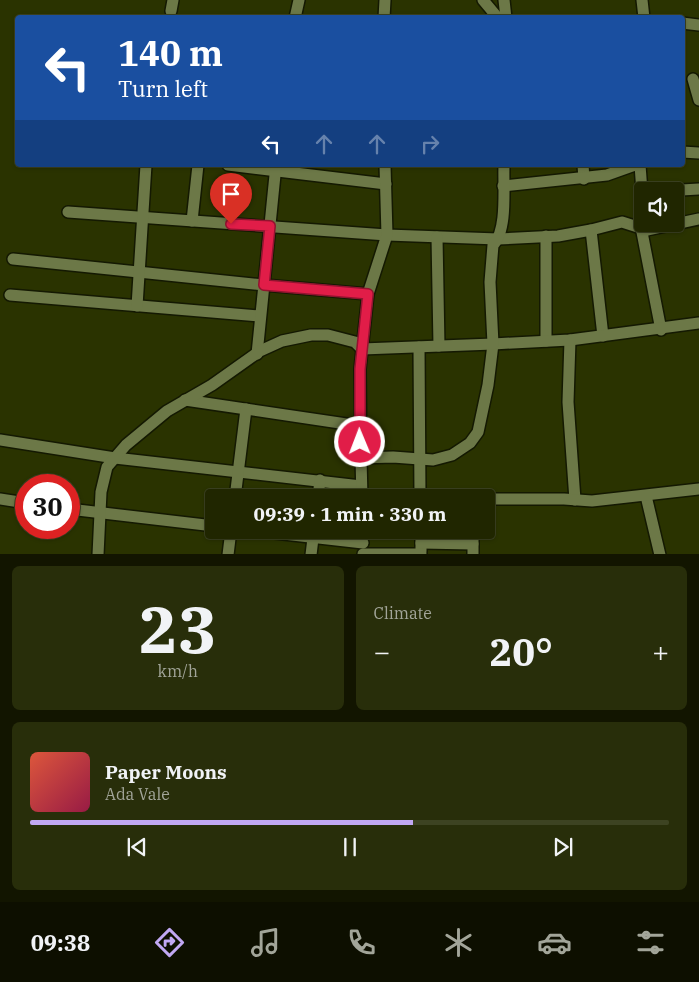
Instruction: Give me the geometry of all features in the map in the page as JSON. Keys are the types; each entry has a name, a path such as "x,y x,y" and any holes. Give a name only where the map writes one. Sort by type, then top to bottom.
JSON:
{"street":[{"path":"296,15 300,0"},
{"path":"384,15 385,0"},
{"path":"484,0 496,15"},
{"path":"504,0 506,15"},
{"path":"642,0 644,15"},
{"path":"685,23 699,25"},
{"path":"692,79 699,100"},
{"path":"685,152 699,153"},
{"path":"137,306 146,167"},
{"path":"192,221 198,167"},
{"path":"260,167 386,184"},
{"path":"361,489 360,369 368,294 387,235 385,167"},
{"path":"361,458 421,458 433,460 452,455 470,443 478,432 488,385 493,344 490,282 493,244 498,239 502,220 504,167"},
{"path":"583,167 584,179"},
{"path":"504,186 562,178 572,180 607,176 630,167"},
{"path":"640,167 641,182"},
{"path":"257,354 276,168"},
{"path":"684,190 699,190"},
{"path":"68,212 387,235 498,239 546,236 591,230 622,222 634,225"},
{"path":"684,222 699,219"},
{"path":"591,230 603,336"},
{"path":"642,232 661,330"},
{"path":"546,236 546,341"},
{"path":"437,237 439,346"},
{"path":"13,259 368,294"},
{"path":"10,295 260,316"},
{"path":"362,349 570,340 661,330 699,323"},
{"path":"98,554 100,514 107,467 126,445 167,410 257,354 282,341 311,335 328,335 356,342 362,349"},
{"path":"570,340 568,402 575,500"},
{"path":"419,347 420,489"},
{"path":"185,400 360,426"},
{"path":"236,489 246,409"},
{"path":"0,440 115,458 361,486"},
{"path":"319,489 320,480"},
{"path":"495,499 592,502 699,489"},
{"path":"646,496 660,554"},
{"path":"0,499 15,501"},
{"path":"80,511 205,525"},
{"path":"228,554 230,539"},
{"path":"311,554 313,539"},
{"path":"331,539 363,550 421,551 473,549"}],"route":[{"path":"231,224 270,226 264,285 368,294 360,369 360,442"}]}
